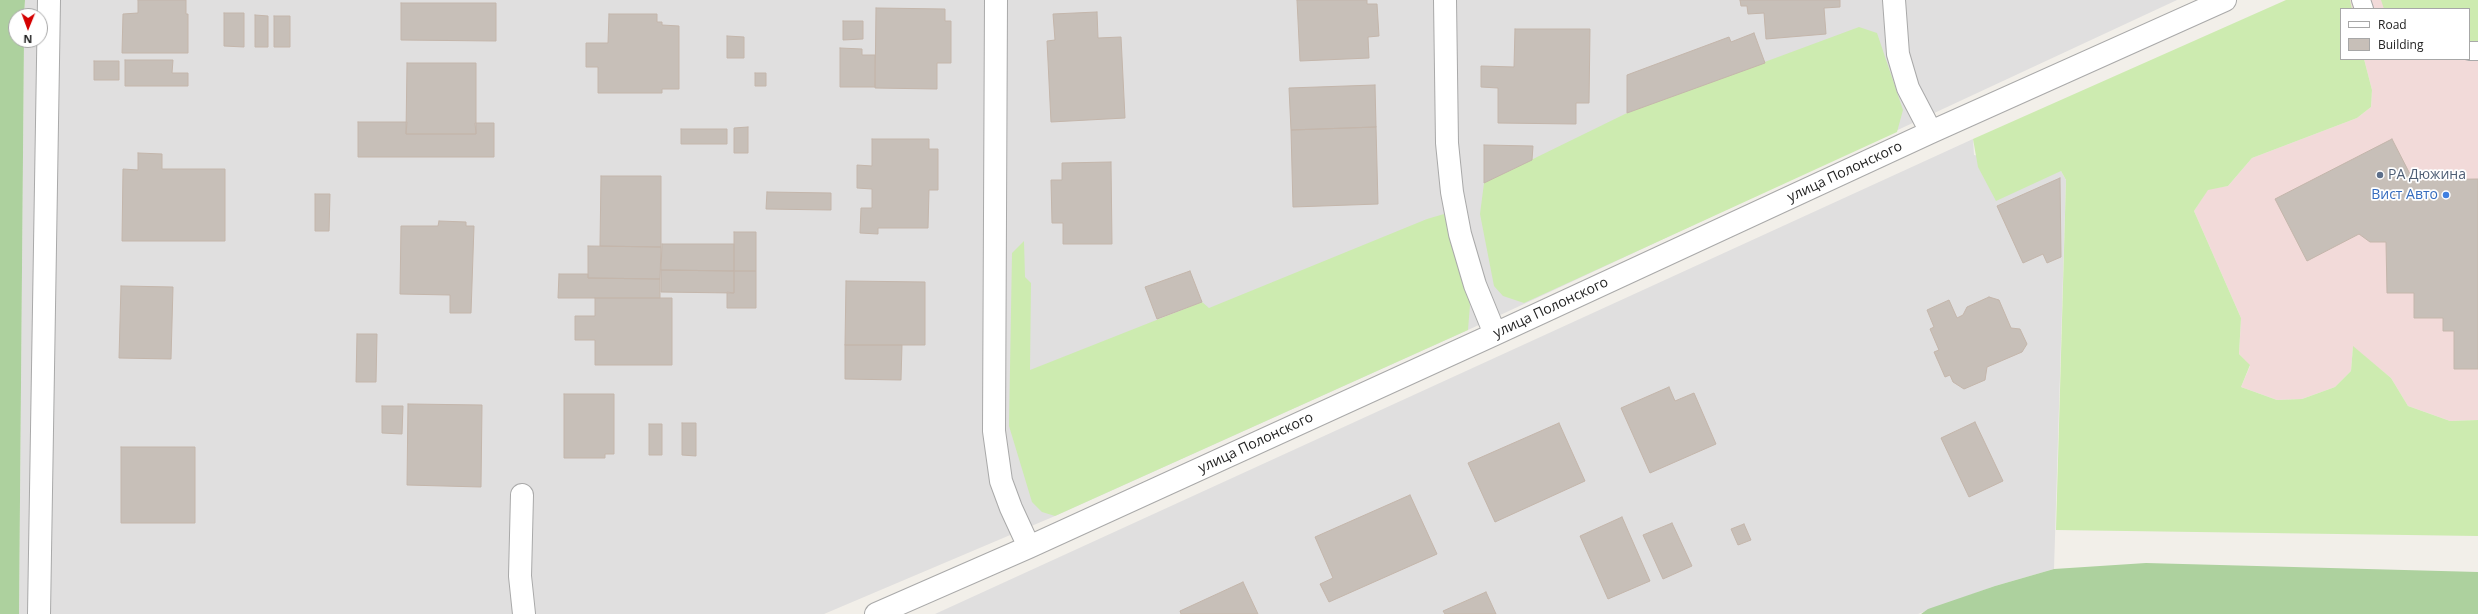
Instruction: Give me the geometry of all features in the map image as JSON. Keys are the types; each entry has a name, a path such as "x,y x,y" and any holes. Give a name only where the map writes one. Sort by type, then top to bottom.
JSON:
{"street":[{"path":"39,614 49,0"},
{"path":"996,0 994,431 1001,481 1011,508 1030,547"},
{"path":"1445,0 1447,143 1452,192 1460,234 1475,285 1495,334"},
{"path":"1894,0 1898,54 1908,88 1930,132"},
{"name":"улица Полонского","path":"876,614 1030,547 1495,334 1930,132 2225,0"},
{"path":"522,496 520,576 524,614"}],"shaded area":[{"path":"25,0 2177,0 1468,330 1055,516 824,614 19,614 24,48 48,48 48,8 24,8"},
{"path":"2350,0 2478,0 2478,420 2450,421 2408,406 2391,378 2353,347 2351,371 2335,387 2302,399 2277,400 2241,387 2250,366 2239,354 2241,318 2194,211 2208,189 2228,186 2252,158 2357,118 2371,107 2372,90 2364,60 2470,60 2470,8 2352,8"},
{"path":"1973,139 1974,155 2061,171 2066,180 2054,569 1995,586 1918,614 935,614"}],"green space":[{"path":"0,0 25,0 24,8 8,8 8,48 24,48 19,614 0,614"},
{"path":"2286,0 2350,0 2352,8 2340,8 2340,60 2364,60 2372,90 2371,107 2357,118 2252,158 2228,186 2208,190 2194,211 2241,318 2239,354 2250,365 2241,387 2277,400 2302,399 2335,387 2351,371 2353,346 2391,378 2408,406 2450,421 2478,420 2478,536 2056,530 2066,180 2061,171 1996,201 1978,167 1973,139"},
{"path":"2381,0 2478,0 2478,41 2470,42 2470,8 2384,8"},
{"path":"1859,27 1877,33 1903,110 1897,132 1524,303 1503,296 1494,286 1480,214 1484,183 1627,113"},
{"path":"1444,214 1462,270 1470,305 1468,330 1055,516 1042,512 1032,502 1009,426 1012,253 1024,241 1025,277 1031,283 1030,370 1202,302 1209,308 1427,219"},
{"path":"2146,563 2478,572 2478,614 1921,614 1928,609 1995,586 2054,569"}],"building":[{"path":"138,0 186,0 186,14 188,14 188,53 122,53 123,14 138,13"},
{"path":"1297,0 1367,0 1367,4 1377,4 1379,36 1368,37 1369,58 1300,61"},
{"path":"1740,0 1840,0 1840,7 1824,8 1826,34 1766,39 1764,13 1748,14 1747,6 1741,6"},
{"path":"401,3 496,3 496,41 401,40"},
{"path":"876,8 945,9 945,21 951,21 951,63 937,63 937,89 875,88"},
{"path":"1097,12 1098,38 1121,37 1125,118 1051,122 1047,41 1055,40 1053,14"},
{"path":"224,13 244,13 244,47 224,46"},
{"path":"609,14 657,14 657,22 662,22 662,25 679,26 679,89 662,89 662,93 598,93 598,67 586,67 586,43 608,43"},
{"path":"255,15 268,16 268,47 255,47"},
{"path":"274,16 290,16 290,47 274,47"},
{"path":"843,21 863,21 863,39 843,40"},
{"path":"1515,29 1590,29 1589,103 1576,103 1576,124 1498,123 1498,88 1481,87 1481,66 1514,67"},
{"path":"1754,33 1765,63 1627,113 1627,75 1729,37 1731,42"},
{"path":"727,36 744,37 744,58 727,58"},
{"path":"840,48 862,49 862,55 875,55 875,87 840,87"},
{"path":"125,60 173,60 172,73 188,73 188,86 125,86"},
{"path":"94,61 119,61 119,80 94,80"},
{"path":"407,63 476,63 476,134 406,134"},
{"path":"755,73 766,73 766,86 755,86"},
{"path":"1375,85 1376,127 1291,130 1289,88"},
{"path":"358,122 407,122 406,134 476,134 475,123 494,123 494,157 358,157"},
{"path":"748,127 748,153 734,153 734,128"},
{"path":"1376,127 1378,204 1293,207 1291,130"},
{"path":"681,129 727,129 727,144 681,144"},
{"path":"872,139 929,139 929,149 938,149 938,190 929,190 928,228 878,228 878,234 860,233 861,208 872,208 872,189 857,188 857,165 872,166"},
{"path":"2392,139 2413,180 2478,179 2478,369 2454,369 2454,331 2443,331 2443,318 2414,318 2414,293 2387,293 2386,242 2370,242 2359,234 2307,261 2275,199"},
{"path":"1484,145 1533,146 1532,160 1484,183"},
{"path":"138,153 162,154 162,169 225,169 225,241 122,241 123,169 138,170"},
{"path":"1111,162 1112,244 1063,244 1063,223 1052,223 1051,180 1062,180 1062,163"},
{"path":"601,176 661,176 661,247 600,246"},
{"path":"2060,178 2061,257 2047,263 2043,254 2023,263 1997,206"},
{"path":"767,192 831,193 831,210 766,209"},
{"path":"315,194 330,194 329,231 315,231"},
{"path":"439,221 466,222 466,226 474,226 471,313 450,313 450,295 400,294 401,226 438,226"},
{"path":"734,232 756,232 756,271 734,271"},
{"path":"662,244 734,244 734,271 661,270"},
{"path":"588,246 661,247 660,279 588,278"},
{"path":"661,270 734,271 734,293 661,292"},
{"path":"734,271 756,271 756,308 727,308 727,292 734,293"},
{"path":"1190,271 1202,302 1157,319 1145,287"},
{"path":"559,274 588,274 588,278 660,279 660,298 558,298"},
{"path":"846,281 925,282 925,345 845,345"},
{"path":"121,286 173,287 171,359 119,358"},
{"path":"1989,297 1999,300 2011,328 2020,329 2027,344 2022,352 1987,367 1985,380 1964,389 1953,382 1950,375 1945,377 1934,352 1939,350 1930,329 1934,327 1927,310 1949,300 1957,318 1963,315 1967,307"},
{"path":"595,298 672,298 672,365 595,365 595,340 575,340 575,316 595,316"},
{"path":"357,334 377,334 376,382 356,382"},
{"path":"845,345 902,345 901,380 845,379"},
{"path":"1669,387 1675,401 1694,393 1716,444 1650,473 1621,408"},
{"path":"564,394 614,394 614,454 605,454 605,458 564,458"},
{"path":"408,404 482,405 481,487 407,485"},
{"path":"382,406 403,406 402,434 382,433"},
{"path":"1975,422 2003,481 1969,497 1941,438"},
{"path":"682,423 696,423 696,456 682,455"},
{"path":"1559,423 1585,481 1495,522 1468,463"},
{"path":"649,424 662,424 662,455 649,455"},
{"path":"121,447 195,447 195,523 121,523"},
{"path":"1410,495 1437,554 1329,602 1320,584 1333,578 1315,537"},
{"path":"1622,517 1650,581 1608,599 1580,536"},
{"path":"1672,523 1692,566 1663,579 1643,535"},
{"path":"1744,524 1751,540 1738,545 1731,529"},
{"path":"1243,582 1258,614 1181,614 1180,611"},
{"path":"1486,592 1496,614 1445,614 1443,611"}],"place":[{"name":"РА Дюжина","path":"2380,175"},
{"name":"Вист Авто","path":"2446,195"}]}
